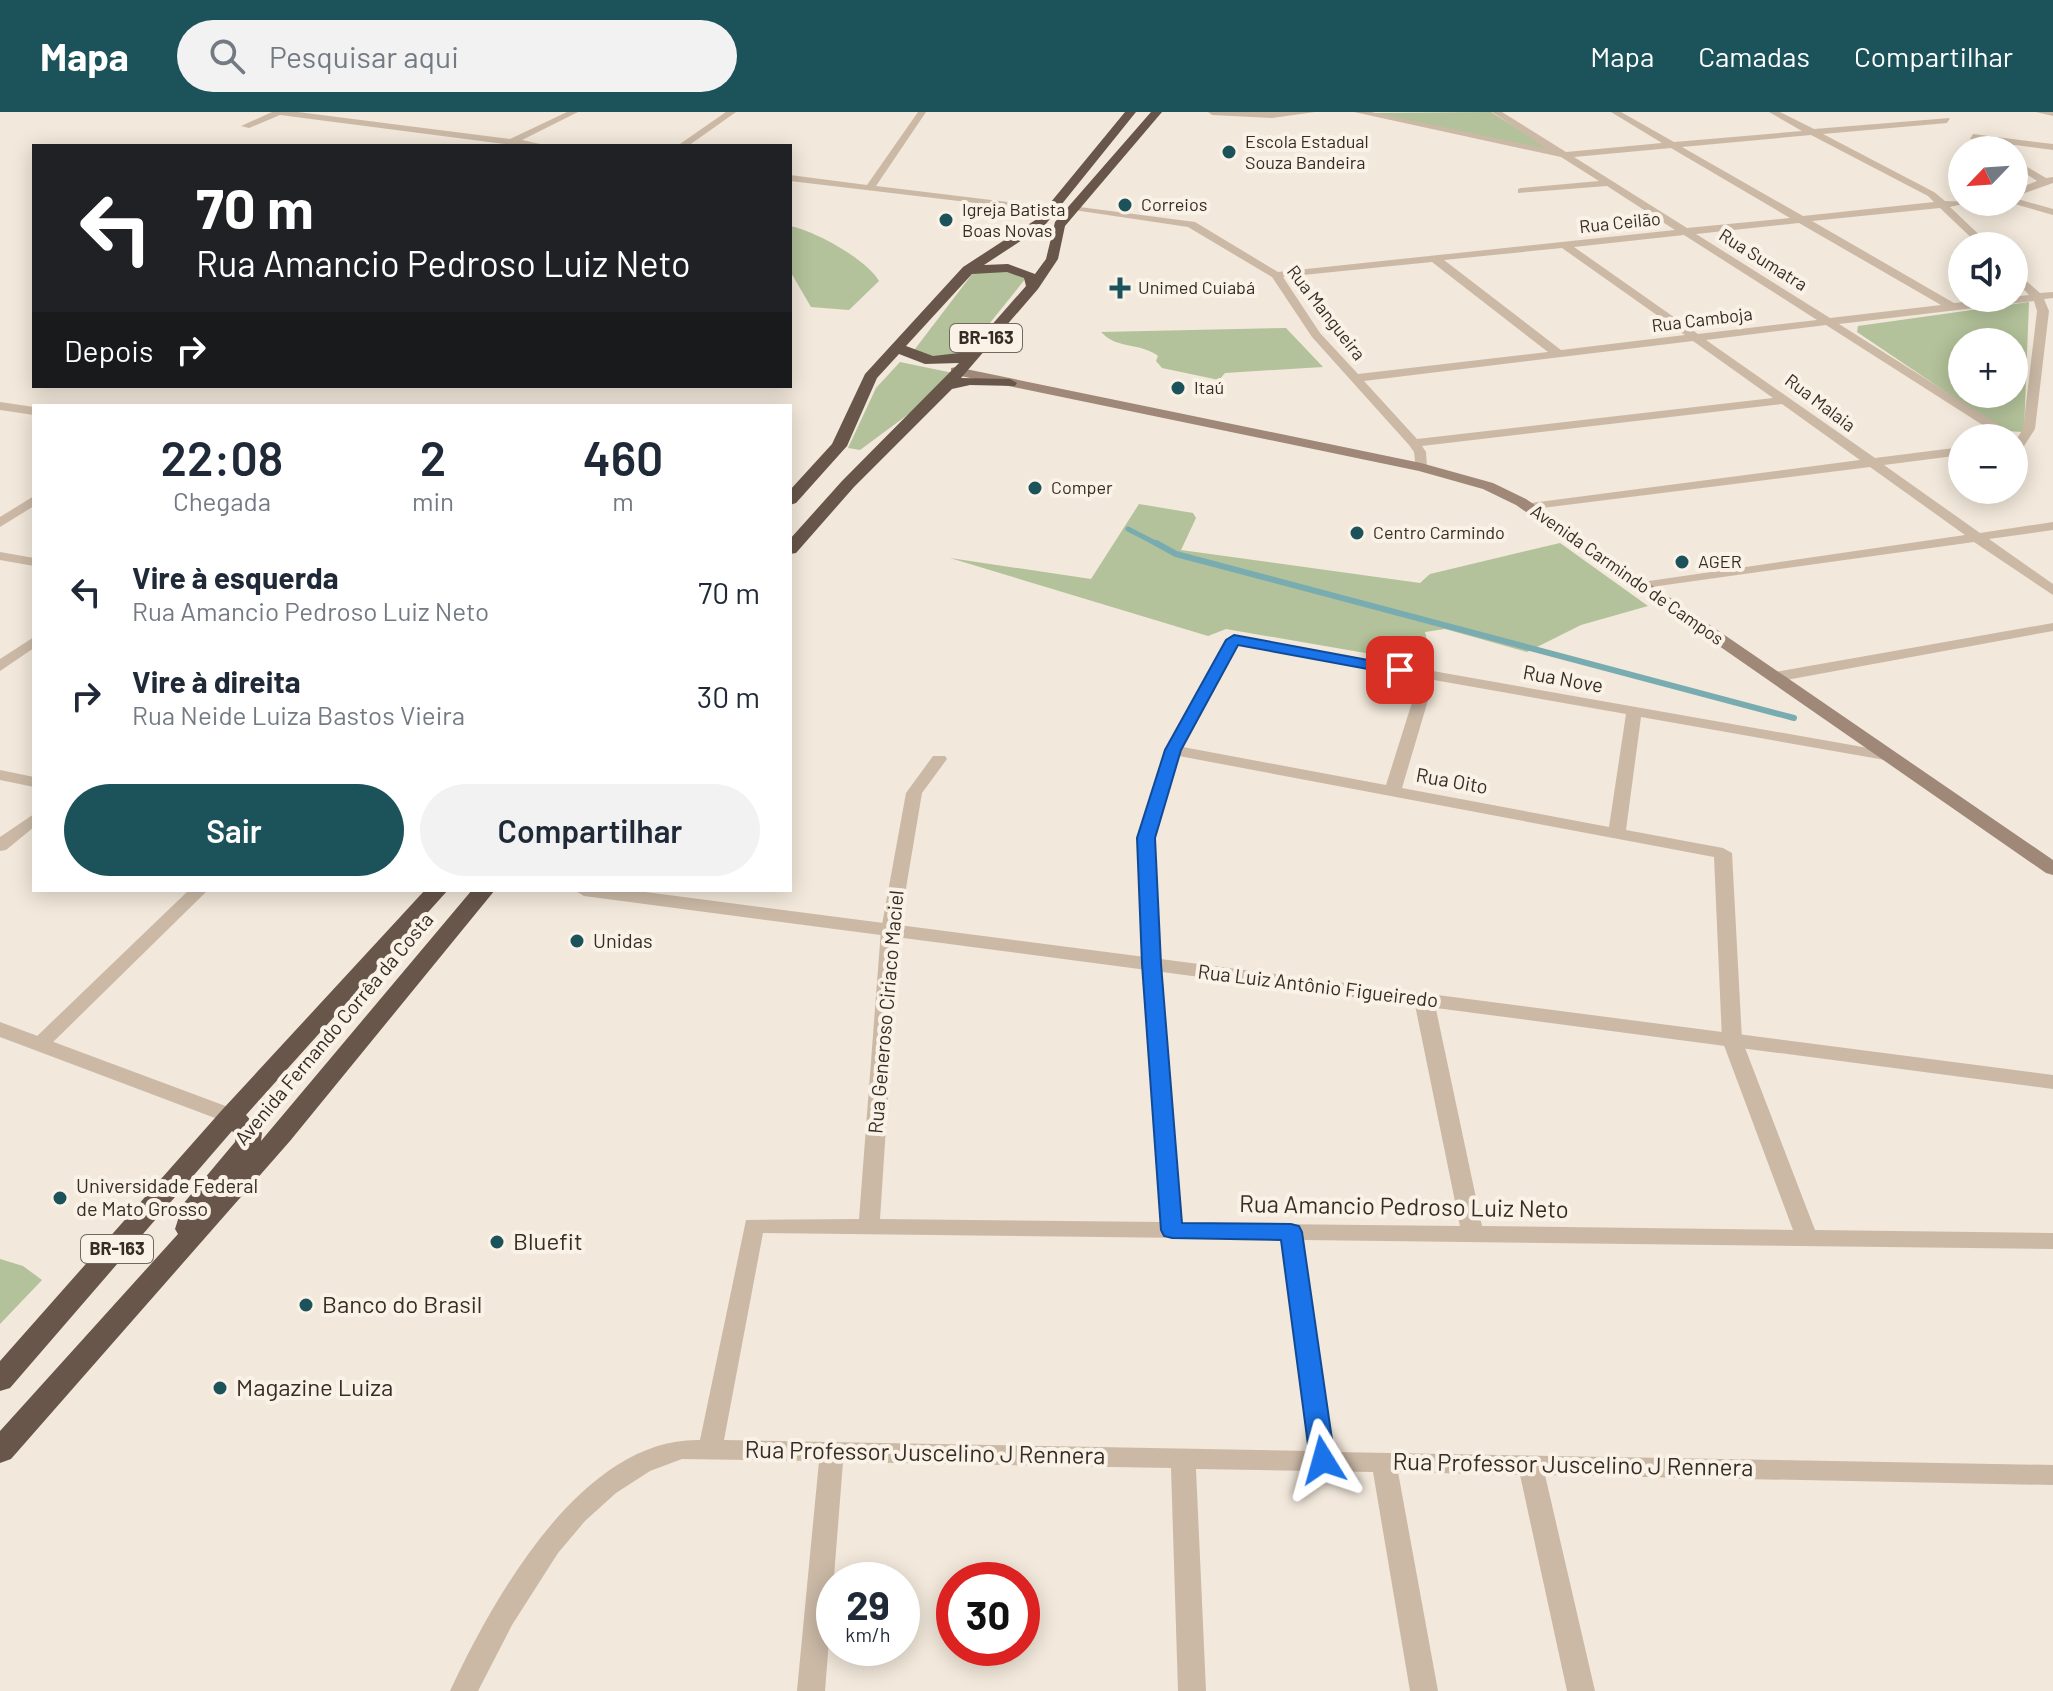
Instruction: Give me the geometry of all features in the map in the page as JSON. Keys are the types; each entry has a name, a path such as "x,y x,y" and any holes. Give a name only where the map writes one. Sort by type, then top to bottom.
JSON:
{"highway":[{"name":"BR-163","path":"792,498 839,446 870,377 900,348 968,270 1041,222 1131,112"},
{"name":"BR-163","path":"792,547 848,484 947,385 969,356 1033,286 1052,259 1059,225 1157,112"},
{"path":"968,270 1008,268 1030,276 1033,286"},
{"path":"900,348 922,360 956,371"},
{"path":"922,360 939,362 969,356"},
{"path":"947,385 970,381 1010,383"},
{"name":"Avenida Fernando Corrêa da Costa","path":"0,1380 231,1116 435,892"},
{"name":"Avenida Fernando Corrêa da Costa","path":"0,1451 304,1109 482,892"},
{"path":"188,1238 192,1211 248,1144 249,1133 231,1116"}],"main road":[{"path":"969,356 1012,377 1042,387"},
{"name":"Avenida Carmindo de Campos","path":"956,371 1421,467 1488,486 1531,507 2053,869"}],"street":[{"path":"246,126 279,112 528,144"},
{"path":"511,142 574,112"},
{"path":"685,144 732,112"},
{"path":"870,188 922,112"},
{"path":"1212,112 1272,115 1311,112"},
{"path":"1358,112 1565,155 1947,120"},
{"name":"Rua Sumatra","path":"1496,112 1989,424"},
{"path":"1615,112 1948,304"},
{"path":"1773,112 1931,194 1971,232"},
{"path":"1933,112 1971,136"},
{"path":"2040,112 2053,113"},
{"path":"2028,144 2053,147"},
{"path":"2028,170 2049,181"},
{"path":"792,178 1048,210"},
{"path":"2028,189 2049,181"},
{"path":"1521,191 1611,183"},
{"name":"Rua Ceilão","path":"1276,275 1948,204"},
{"path":"2028,205 2052,212"},
{"name":"Rua Mangueira","path":"1072,209 1191,224 1276,275 1316,335 1414,443 1420,452 1421,467"},
{"name":"Rua Malaia","path":"1565,245 2053,591"},
{"path":"1435,259 1560,355"},
{"path":"2028,287 2038,297 2043,311 2028,430"},
{"name":"Rua Camboja","path":"2028,298 2053,295"},
{"name":"Rua Camboja","path":"1355,378 1948,309"},
{"path":"1414,443 1787,400"},
{"path":"0,406 32,411"},
{"path":"1531,507 1948,453"},
{"path":"0,523 32,501"},
{"path":"1642,586 2053,526"},
{"path":"0,556 32,562"},
{"path":"1775,677 2053,627"},
{"name":"Rua Nove","path":"1173,750 1234,640 1885,755"},
{"path":"0,666 32,642"},
{"path":"1392,792 1428,675"},
{"path":"1617,832 1634,712"},
{"path":"1172,1230 1146,838 1173,750"},
{"name":"Rua Oito","path":"1173,750 1723,853 1732,1040"},
{"name":"Rua Generoso Ciriaco Maciel","path":"869,1227 890,930 914,793 939,759"},
{"path":"0,775 32,782"},
{"path":"0,846 32,821"},
{"path":"40,1044 197,892"},
{"name":"Rua Luiz Antônio Figueiredo","path":"599,892 2053,1082"},
{"path":"1424,1000 1473,1234"},
{"path":"0,1029 231,1116"},
{"path":"1732,1040 1807,1238"},
{"name":"Rua Amancio Pedroso Luiz Neto","path":"710,1448 754,1225 2053,1241"},
{"path":"1291,1232 1323,1460"},
{"name":"Rua Professor Juscelino J Rennera","path":"464,1691 499,1623 537,1563 574,1515 615,1479 648,1459 681,1449 2053,1475"},
{"path":"811,1691 832,1450"},
{"path":"1183,1458 1192,1691"},
{"path":"1384,1462 1424,1691"},
{"path":"1530,1464 1581,1691"}],"green space":[{"path":"1491,112 1550,149 1545,151 1372,113"},
{"path":"792,227 839,247 863,264 879,281 849,310 811,307 792,274"},
{"path":"1001,269 1026,278 965,354 946,360 916,353 915,349 973,273"},
{"path":"2029,302 2028,328 1948,328 1948,393 1857,332 1858,326 1958,312 2028,312"},
{"path":"1286,328 1323,367 1225,373 1219,380 1162,368 1156,361 1158,356 1115,341 1101,332"},
{"path":"900,362 953,373 910,413 860,450 848,448 876,388"},
{"path":"1970,408 2025,408 2024,424 1994,424"},
{"path":"1139,504 1193,513 1196,518 1181,550 1420,583 1430,574 1560,543 1648,606 1581,625 1527,652 1445,629 1425,632 1432,660 1429,664 1226,629 1208,636 950,558 1091,579"},
{"path":"0,1259 23,1266 42,1280 0,1324"}],"waterway":[{"path":"1128,529 1159,545"},
{"path":"1156,543 1176,554 1794,718"}],"place":[{"name":"Escola Estadual Souza Bandeira","path":"1229,152"},
{"name":"Correios","path":"1125,205"},
{"name":"Igreja Batista Boas Novas","path":"946,220"},
{"name":"Unimed Cuiabá","path":"1120,288"},
{"name":"Itaú","path":"1178,388"},
{"name":"Comper","path":"1035,488"},
{"name":"Centro Carmindo","path":"1357,533"},
{"name":"AGER","path":"1682,562"},
{"name":"Unidas","path":"577,941"},
{"name":"Universidade Federal de Mato Grosso","path":"60,1198"},
{"name":"Bluefit","path":"497,1242"},
{"name":"Banco do Brasil","path":"306,1305"},
{"name":"Magazine Luiza","path":"220,1388"}],"route":[{"path":"1323,1460 1291,1232 1172,1230 1146,838 1173,750 1234,640 1400,670"}]}
